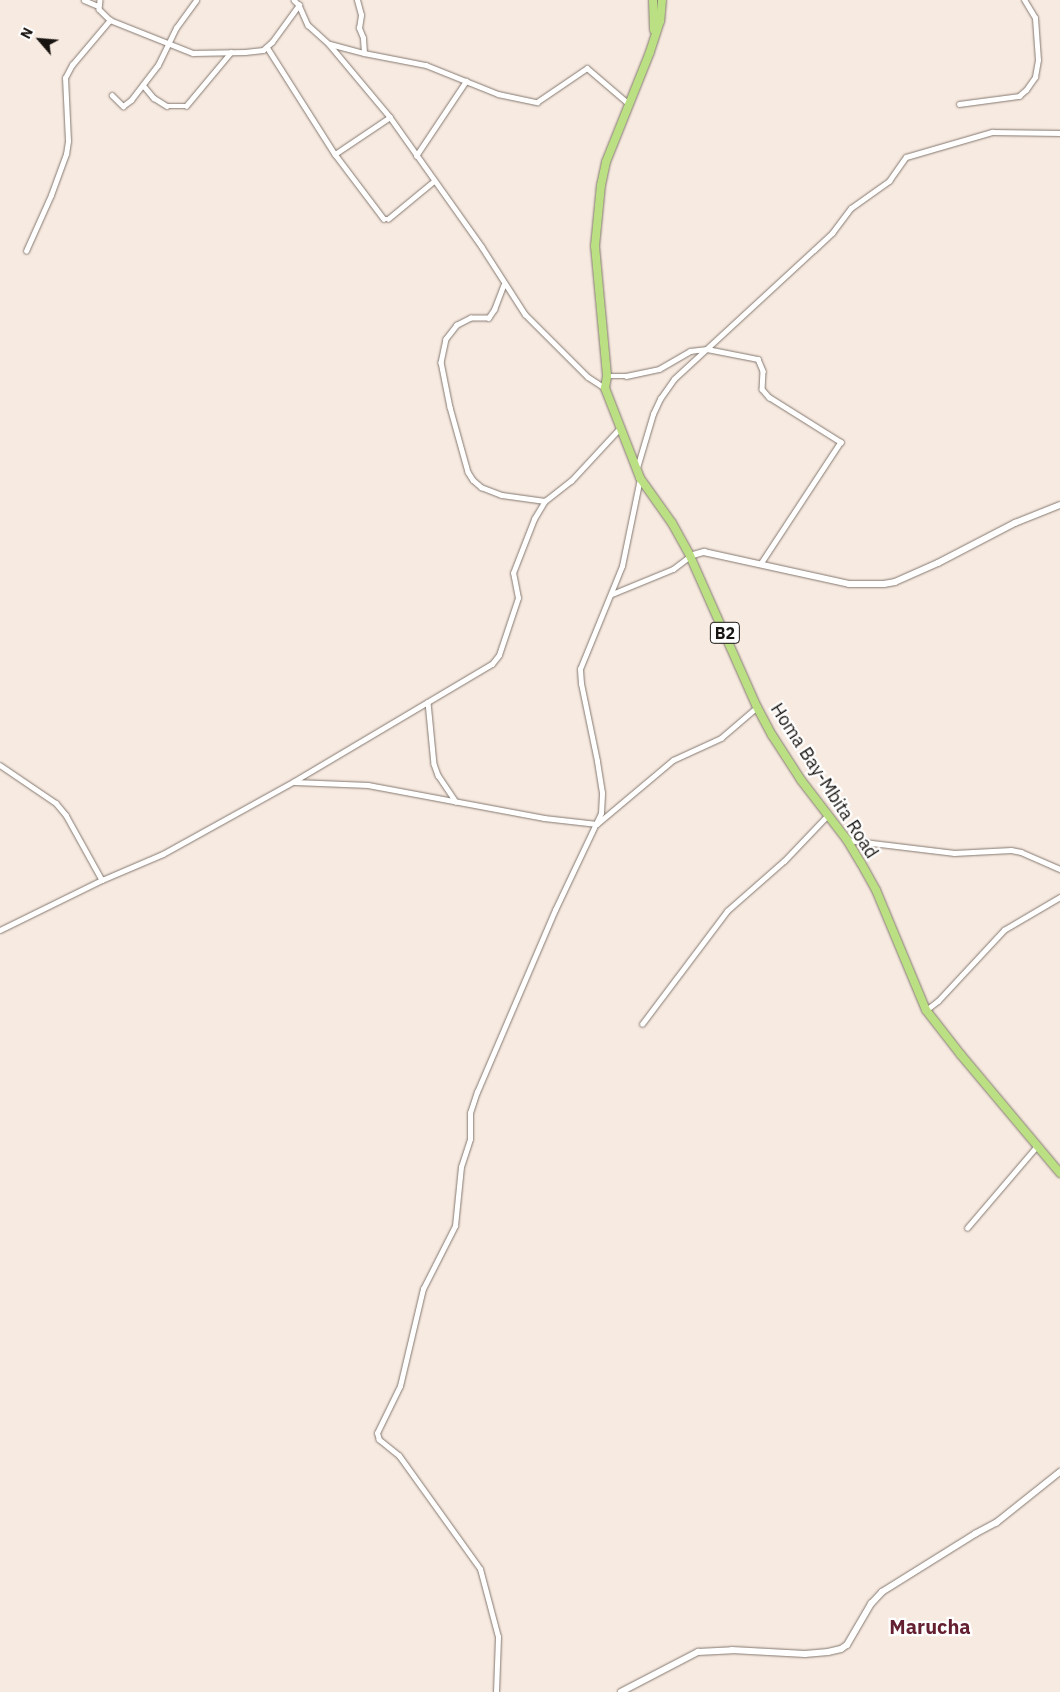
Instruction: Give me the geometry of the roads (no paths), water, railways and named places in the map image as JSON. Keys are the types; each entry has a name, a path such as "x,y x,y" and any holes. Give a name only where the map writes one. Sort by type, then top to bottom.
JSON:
{"highway":[{"path":"605,388 607,376 597,278 596,216 606,162 650,52 654,32 653,0"},
{"path":"654,32 660,21 662,0"},
{"name":"Homa Bay-Mbita Road","path":"605,388 638,468 640,478 672,523 690,556 757,707 800,780 847,840 876,890 926,1010 961,1055 1060,1172"}],"street":[{"path":"84,0 98,6 102,13 110,20 193,53 258,51 267,47 299,5"},
{"path":"98,6 100,0"},
{"path":"112,95 123,106 143,85 158,65 170,44 176,28 196,0"},
{"path":"294,0 299,5 308,25 329,44 390,117 482,248 504,285 525,314 548,340 588,377 605,388"},
{"path":"357,0 361,15 359,28 363,38 364,53"},
{"path":"959,104 1019,96 1035,77 1038,60 1034,18 1024,0"},
{"path":"26,251 51,195 66,154 68,141 65,78 72,65 110,20"},
{"path":"329,44 426,65 498,94 537,102 587,68 628,103"},
{"path":"267,47 334,154 384,219 388,218 434,181"},
{"path":"143,85 154,98 167,106 186,106 231,52"},
{"path":"416,156 466,81"},
{"path":"334,154 390,117"},
{"path":"638,468 660,399 674,379 832,233 850,208 889,181 906,157 992,132 1060,133"},
{"path":"504,285 495,309 489,318 471,318 457,324 446,339 441,362 450,407 468,472 473,480 481,487 502,495 545,501"},
{"path":"607,376 640,374 659,369 690,351 707,349 758,359 763,371 762,389 769,397 841,442 760,564"},
{"path":"0,930 102,880 139,866 163,854 293,782 496,660 518,598 513,578 514,568 534,519 545,501 571,481 620,428"},
{"path":"496,1692 498,1637 480,1569 399,1456 379,1440 377,1433 400,1386 423,1290 455,1226 459,1185 470,1139 473,1103 501,1032 555,910 601,813 602,793 598,761 581,684 580,669 622,566 640,478"},
{"path":"612,594 673,569 690,556 704,552 849,584 884,584 895,582 938,563 1015,523 1060,505"},
{"path":"428,702 434,764 438,775 456,802"},
{"path":"293,782 368,785 544,818 597,824 673,760 721,738 757,707"},
{"path":"0,765 56,803 66,815 102,880"},
{"path":"642,1024 726,910 784,861 828,815"},
{"path":"847,840 954,854 1011,850 1060,869"},
{"path":"926,1010 945,994 1004,930 1060,897"},
{"path":"967,1228 1037,1146"},
{"path":"621,1692 698,1652 732,1650 805,1654 828,1652 847,1645 871,1604 882,1592 974,1534 996,1523 1060,1472"}],"district":[{"name":"Marucha","path":"930,1626"}]}
